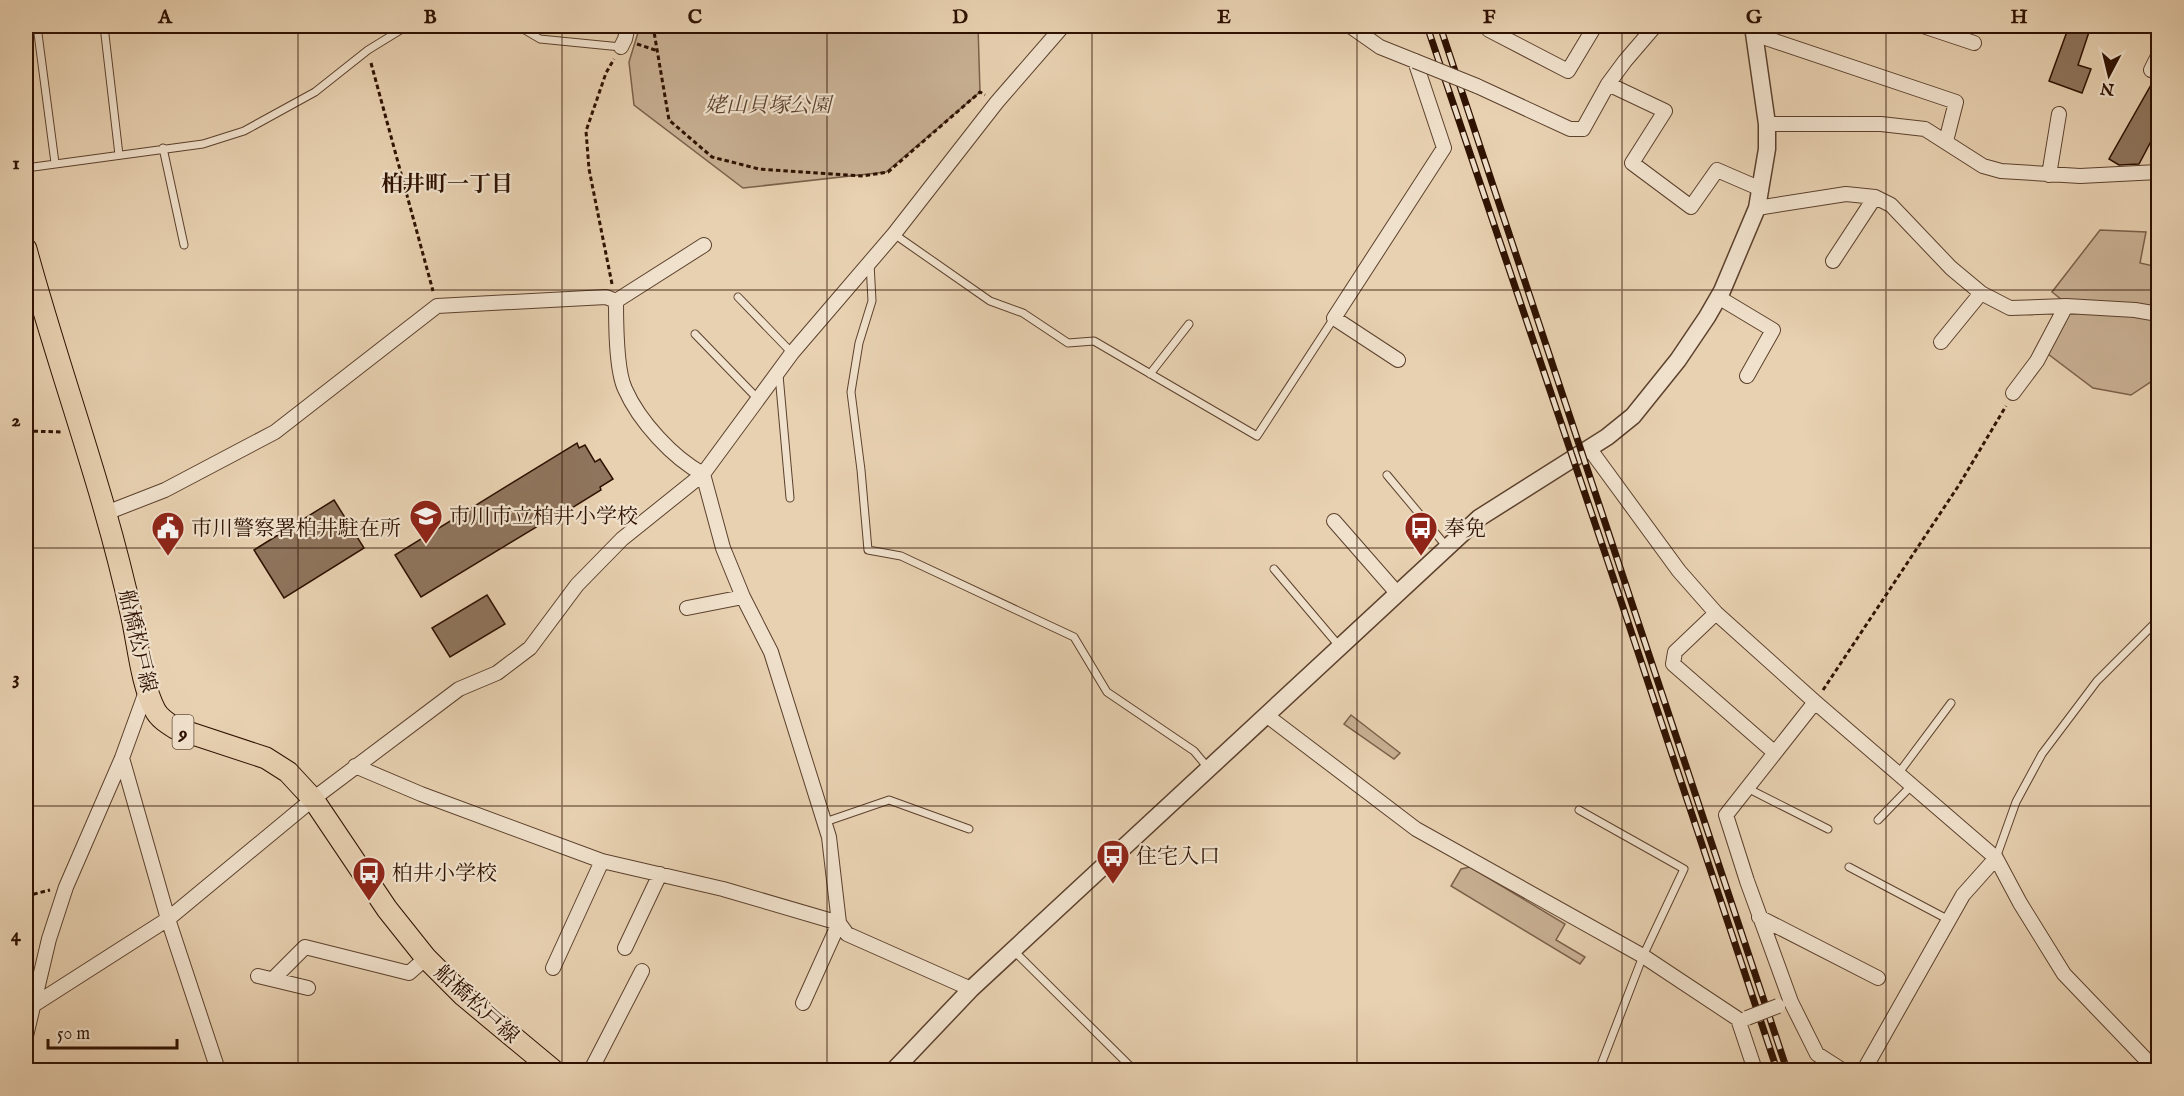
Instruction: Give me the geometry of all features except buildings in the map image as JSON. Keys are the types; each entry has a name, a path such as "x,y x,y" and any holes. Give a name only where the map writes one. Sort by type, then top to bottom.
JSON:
{"main road":[{"name":"船橋松戸線","path":"26,249 106,513 131,610 147,688 155,711 175,728 266,758 288,772 313,799 387,909 426,958 464,996 553,1071"}],"street":[{"path":"32,1006 168,919 355,766 459,689 497,673 530,648 577,585 622,539 703,474 792,353 870,263 997,102 1063,26"},
{"path":"1350,26 1380,47 1477,86 1570,129 1583,129 1608,84 1624,61 1655,26"},
{"path":"1491,26 1489,30 1568,71 1595,26"},
{"path":"1923,26 1974,43"},
{"path":"894,1071 971,989 1447,547 1488,512 1589,448 1633,416 1678,360 1718,297 1748,234 1757,208 1767,149 1767,124 1754,30 1956,102 1946,141"},
{"path":"2151,70 2158,56"},
{"path":"1398,360 1334,318 1444,148 1415,61"},
{"path":"1608,84 1665,111 1632,163 1690,207 1717,170 1761,189"},
{"path":"2049,175 2059,114"},
{"path":"1767,124 1881,124 1925,129 1983,166 2001,171 2080,176 2158,172"},
{"path":"1757,208 1846,194 1875,197 1891,205 1951,268 1981,293 2010,308 2066,306 2135,310 2158,314"},
{"path":"1833,261 1875,197"},
{"path":"616,301 704,245"},
{"path":"1941,342 1981,293"},
{"path":"106,513 165,490 275,432 437,306 606,297 616,301"},
{"path":"1718,297 1773,330 1747,376"},
{"path":"616,301 617,345 624,388 645,423 685,464 703,474 723,548 743,597 771,652 829,837 839,923 847,934 971,989"},
{"path":"2013,393 2037,361 2066,306"},
{"path":"1589,448 1679,571 1716,613 1996,858 2020,903 2064,975 2156,1071"},
{"path":"1334,521 1397,593"},
{"path":"687,608 743,597"},
{"path":"1716,613 1675,652 1673,664 1775,753"},
{"path":"26,1036 49,939 66,887 122,758 147,688"},
{"path":"1815,702 1726,815 1760,917 1785,1004 1817,1054 1842,1071"},
{"path":"1266,715 1416,829 1643,956 1742,1019 1755,1071"},
{"path":"122,758 168,919 218,1071"},
{"path":"355,766 421,794 602,861 723,888 839,923"},
{"path":"1864,1071 1963,895 1996,858"},
{"path":"553,968 602,861"},
{"path":"625,948 660,874"},
{"path":"1760,917 1878,978"},
{"path":"803,1004 839,923"},
{"path":"273,979 305,947 410,973 426,958"},
{"path":"591,1071 642,971"},
{"path":"258,976 308,988"},
{"path":"1742,1019 1785,1004"}],"lane":[{"path":"37,26 56,164"},
{"path":"104,26 119,155"},
{"path":"26,168 203,144 244,131 315,92 368,50 407,26"},
{"path":"518,26 540,39 625,37"},
{"path":"163,148 184,245"},
{"path":"894,234 990,301 1023,313 1068,343 1094,341 1257,436 1334,318"},
{"path":"870,263 872,301 859,343 851,392 868,550 901,556 1074,637 1107,692 1194,751 1209,769"},
{"path":"738,297 792,353"},
{"path":"1150,374 1189,324"},
{"path":"695,334 758,399"},
{"path":"778,371 790,498"},
{"path":"1387,475 1447,547"},
{"path":"1274,569 1340,647"},
{"path":"1996,858 2016,802 2042,754 2097,681 2158,620"},
{"path":"1898,774 1951,703"},
{"path":"1878,820 1912,785"},
{"path":"1748,788 1828,829"},
{"path":"825,822 889,800 969,828"},
{"path":"1579,810 1684,869 1643,956 1599,1071"},
{"path":"1849,867 1948,920"},
{"path":"1013,950 1132,1070"}],"path":[{"path":"652,26 669,120 712,157 759,169 863,176 888,172 980,92 997,102"},
{"path":"616,301 589,169 586,131 606,73 625,37 658,51"},
{"path":"368,50 437,306"},
{"path":"1815,702 1959,485 2013,393"},
{"path":"26,431 81,432"},
{"path":"26,896 66,887"}],"green space":[{"name":"姥山貝塚公園","path":"640,26 978,26 980,92 886,172 743,188 634,105 629,62"},
{"path":"2100,230 2146,232 2140,263 2158,267 2158,377 2131,395 2093,388 2048,354 2062,300 2052,292"},
{"path":"1351,715 1400,753 1394,759 1344,724"},
{"path":"1470,867 1565,924 1556,940 1585,957 1580,964 1451,886 1461,869"}],"railway":[{"path":"1427,26 1777,1070"},
{"path":"1440,26 1787,1070"}],"place":[{"name":"市川市立柏井小学校","path":"426,545"},
{"name":"市川警察署柏井駐在所","path":"168,557"},
{"name":"奉免","path":"1421,557"},
{"name":"住宅入口","path":"1113,885"},
{"name":"柏井小学校","path":"369,902"}],"district":[{"name":"柏井町一丁目","path":"447,183"}]}
